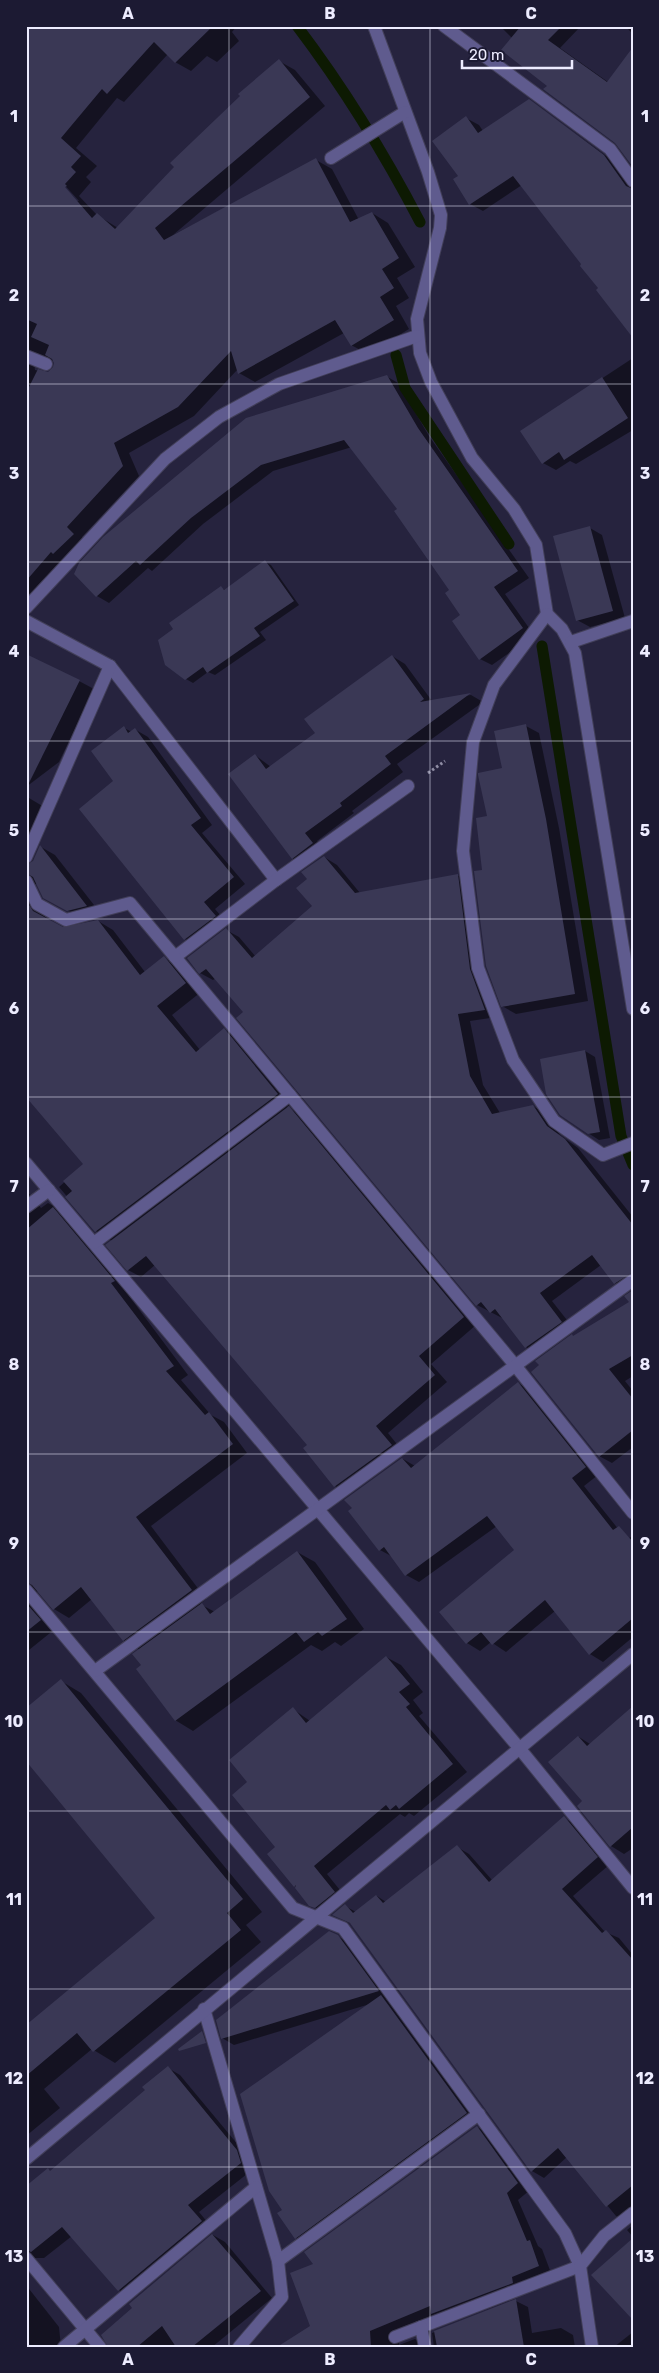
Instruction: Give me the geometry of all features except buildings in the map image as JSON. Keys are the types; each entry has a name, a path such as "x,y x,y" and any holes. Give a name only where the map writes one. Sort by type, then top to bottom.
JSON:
{"street":[{"path":"374,26 441,214 440,228 417,319 420,353 431,382 472,458 514,509 536,545 547,614 571,642 575,653 633,1009"},
{"path":"450,28 610,149 633,181"},
{"path":"331,158 405,112"},
{"path":"26,608 165,459 219,417 278,384 417,336"},
{"path":"26,356 46,364"},
{"path":"547,614 494,685 473,742 463,851 478,968 513,1060 554,1121 603,1155 633,1144"},
{"path":"26,621 110,666 276,880"},
{"path":"571,642 633,621"},
{"path":"26,857 110,666"},
{"path":"175,957 276,880 408,786"},
{"path":"26,882 37,904 66,920 130,903 514,1364 633,1514"},
{"path":"94,1243 290,1096"},
{"path":"26,1163 520,1749 633,1888"},
{"path":"26,1207 49,1190"},
{"path":"95,1671 514,1364 633,1280"},
{"path":"26,1590 293,1908 343,1928 565,2233 580,2266 592,2347"},
{"path":"26,2159 633,1654"},
{"path":"204,2009 278,2261 282,2297 239,2347"},
{"path":"278,2261 479,2114"},
{"path":"64,2347 256,2187"},
{"path":"395,2337 580,2266 604,2236 633,2213"},
{"path":"26,2258 100,2347"},
{"path":"421,2327 425,2347"}],"path":[{"path":"408,786 473,742"}],"waterway":[{"path":"297,26 363,121 420,222"},
{"path":"396,355 405,388 509,544"},
{"path":"542,646 621,1136 633,1165"}]}
